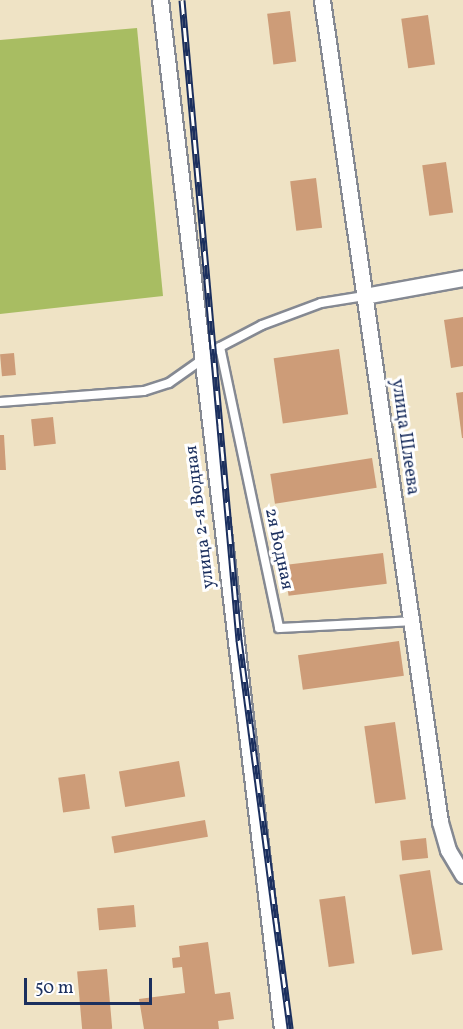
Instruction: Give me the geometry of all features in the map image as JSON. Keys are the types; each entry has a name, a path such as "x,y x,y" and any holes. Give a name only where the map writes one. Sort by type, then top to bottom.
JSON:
{"street":[{"name":"улица 2-я Водная","path":"160,0 282,1029"},
{"name":"улица Шлеева","path":"322,0 440,822 448,850 463,875"},
{"path":"364,296 463,279"}],"lane":[{"path":"0,402 144,391 169,383 220,347 262,325 321,303 364,296"},
{"name":"2я Водная","path":"220,347 279,628 411,621"}],"green space":[{"path":"137,28 163,296 0,314 0,40"}],"building":[{"path":"290,11 296,62 273,64 267,14"},
{"path":"428,15 435,65 408,68 401,19"},
{"path":"446,162 453,213 429,216 422,165"},
{"path":"316,178 322,228 296,231 290,181"},
{"path":"463,317 463,366 451,368 444,320"},
{"path":"339,349 348,414 283,424 274,358"},
{"path":"14,353 16,375 2,376 0,354"},
{"path":"463,392 463,438 462,438 456,393"},
{"path":"53,417 56,444 34,446 31,419"},
{"path":"0,435 4,435 6,470 0,470"},
{"path":"372,458 377,488 275,504 270,474"},
{"path":"383,553 387,584 289,596 285,565"},
{"path":"399,641 404,676 303,690 298,655"},
{"path":"395,722 406,799 375,804 364,726"},
{"path":"179,761 185,796 125,807 119,772"},
{"path":"85,774 90,809 63,812 58,778"},
{"path":"205,820 208,837 114,853 111,836"},
{"path":"426,838 428,858 402,861 400,841"},
{"path":"430,870 443,950 412,955 399,875"},
{"path":"345,896 354,963 329,967 319,900"},
{"path":"134,905 136,927 99,930 97,908"},
{"path":"208,942 215,994 230,992 234,1019 218,1021 219,1029 144,1029 139,999 185,993 182,967 173,968 172,958 180,957 179,946"},
{"path":"107,969 112,1029 82,1029 77,972"}],"railway":[{"path":"182,0 239,640 290,1029"}]}
